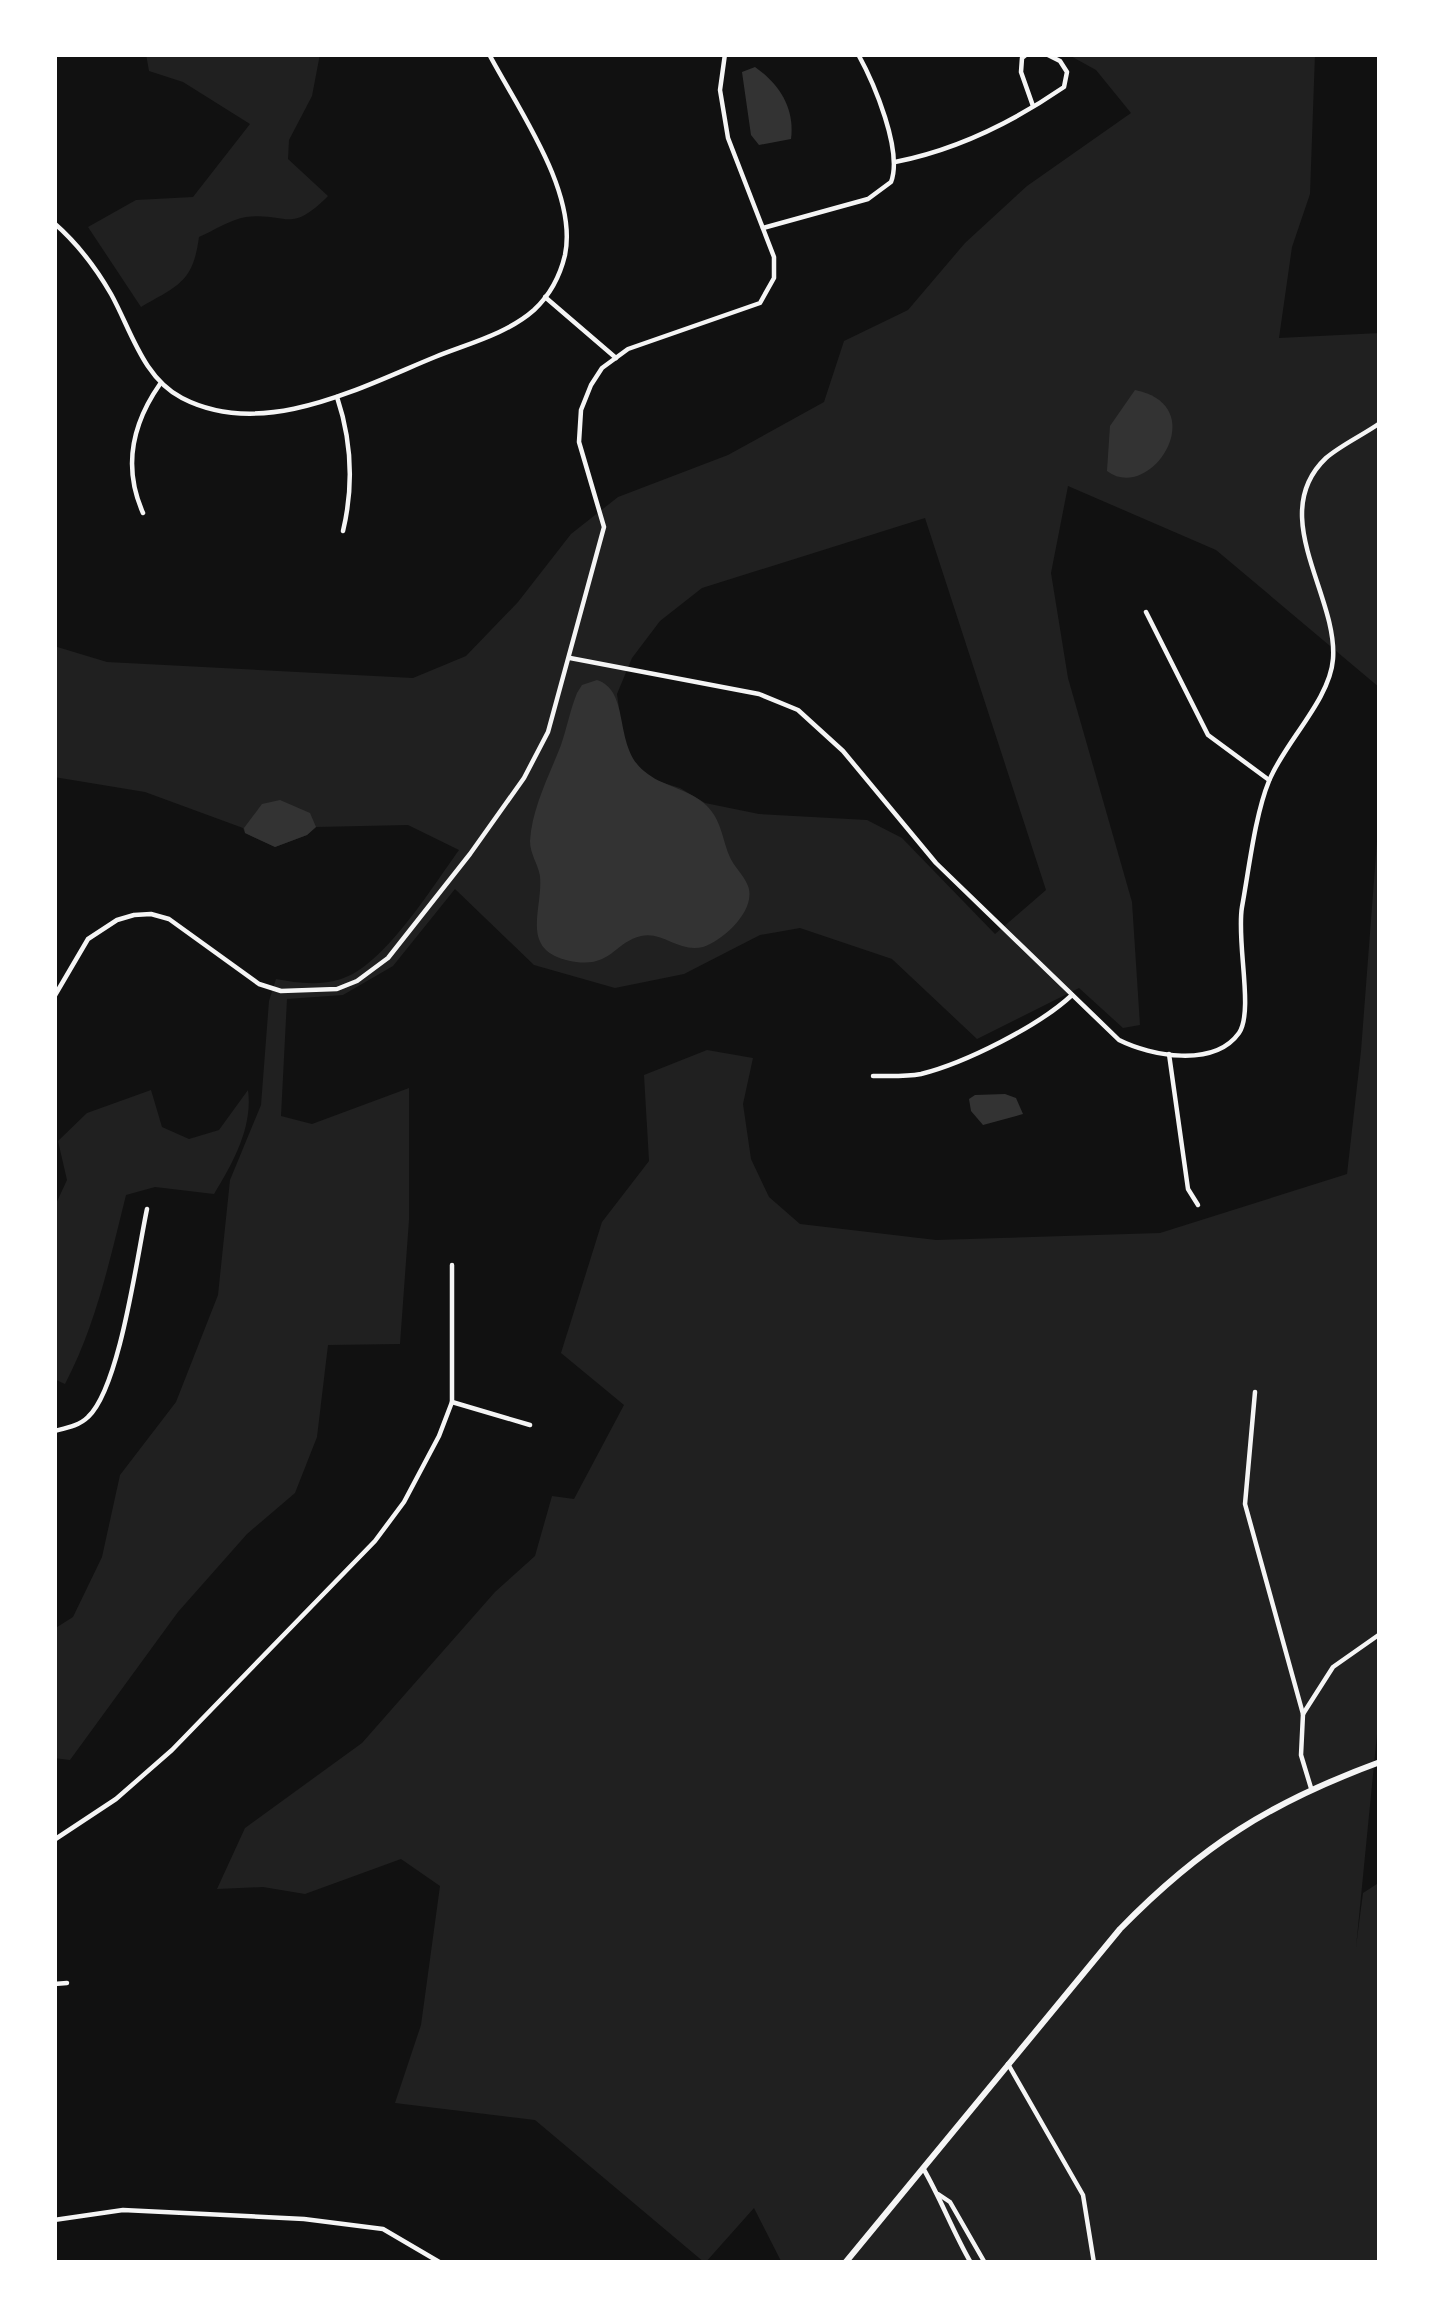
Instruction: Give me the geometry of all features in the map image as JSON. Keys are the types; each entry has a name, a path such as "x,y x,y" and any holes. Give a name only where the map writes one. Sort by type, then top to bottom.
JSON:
{"main road":[{"path":"845,2263 1120,1929 1156,1892 1223,1837 1311,1788 1380,1762"}],"street":[{"path":"54,223 90,262 160,384 181,398 218,412 287,410 337,397 525,317 560,272 568,228 565,208 489,54"},
{"path":"54,998 88,939 134,915 169,919 259,984 281,991 337,989 374,971 409,935 524,778 548,732 604,527 581,451 581,410 591,385 602,368 628,349 760,303 775,269 722,113 725,54"},
{"path":"763,228 878,195 891,182 895,162 873,80 858,54"},
{"path":"1027,54 1021,72 1033,106"},
{"path":"895,162 942,151 1064,86 1067,72 1060,61 1046,54"},
{"path":"545,297 616,358"},
{"path":"143,513 131,461 139,419 160,384"},
{"path":"337,397 351,465 343,531"},
{"path":"570,658 759,694 798,710 843,751 935,862 1119,1040 1169,1054 1216,1051 1239,1032 1246,1017 1241,911 1269,781 1333,665 1334,640 1302,526 1306,494 1312,476 1328,457 1380,423"},
{"path":"1146,612 1208,735 1269,781"},
{"path":"873,1076 905,1076 939,1068 1056,1010 1072,994"},
{"path":"1169,1054 1188,1189 1198,1204"},
{"path":"54,1432 76,1426 91,1415 112,1368 147,1210"},
{"path":"54,1840 139,1781 375,1540 404,1502 452,1402 452,1265"},
{"path":"1256,1392 1245,1504 1304,1714 1301,1755 1311,1788"},
{"path":"452,1402 530,1425"},
{"path":"1304,1714 1333,1666 1380,1634"},
{"path":"54,1984 67,1983"},
{"path":"1008,2064 1083,2194 1094,2263"},
{"path":"923,2168 938,2194 941,2212 971,2263"},
{"path":"938,2194 950,2202 985,2263"},
{"path":"54,2220 122,2210 304,2219 383,2229 441,2263"}],"shaded area":[{"path":"146,54 320,54 312,96 289,140 288,159 328,196 296,218 246,217 199,237 193,264 182,281 141,307 88,227 136,200 193,197 250,124 183,82 149,71"},
{"path":"1067,54 1315,54 1310,194 1292,247 1279,338 1380,333 1380,688 1216,550 1068,486 1051,573 1068,678 1132,902 1140,1025 1123,1028 1079,988 977,1039 892,959 800,928 760,935 684,974 615,988 534,965 455,889 393,966 343,995 287,999 281,1116 312,1124 409,1088 409,1220 400,1344 328,1345 317,1437 295,1493 247,1534 178,1612 70,1760 54,1758 54,1629 73,1617 102,1557 120,1475 176,1402 218,1295 230,1180 261,1105 269,1001 276,979 325,983 357,971 406,924 459,850 408,825 316,827 275,847 243,828 145,792 54,777 54,646 107,662 413,678 466,656 518,602 571,534 618,497 728,455 824,402 844,341 908,310 965,243 1027,186 1131,113 1096,70","holes":["925,518 1046,890 995,934 902,838 867,820 759,814 705,803 654,780 630,757 623,736 617,694 632,658 660,621 702,588"]},
{"path":"755,67 784,98 791,139 759,145 751,135 742,72"},
{"path":"1135,390 1158,399 1170,414 1172,431 1156,464 1141,475 1124,478 1107,471 1110,426"},
{"path":"597,680 614,695 634,760 651,776 692,795 712,811 731,859 748,886 743,914 720,938 703,947 686,947 649,935 631,939 602,959 581,962 552,954 538,937 540,876 530,841 534,816 577,693 582,685"},
{"path":"280,800 310,813 316,827 275,847 245,833 262,804"},
{"path":"1380,802 1380,1704 1356,1947 1363,1893 1380,1882 1380,2263 782,2263 754,2208 705,2263 535,2120 395,2103 421,2025 440,1886 401,1859 305,1894 263,1887 217,1889 245,1828 362,1743 495,1592 535,1556 552,1496 574,1499 624,1405 561,1353 602,1222 649,1161 644,1075 707,1050 753,1058 743,1104 751,1159 769,1197 800,1224 936,1240 1160,1233 1347,1174"},
{"path":"151,1090 162,1127 189,1139 219,1130 248,1090 244,1131 214,1194 155,1187 126,1195 94,1315 65,1384 54,1379 54,1208 67,1180 58,1141 87,1113"},
{"path":"975,1095 1016,1098 1023,1114 983,1125 971,1111 969,1099"}]}
